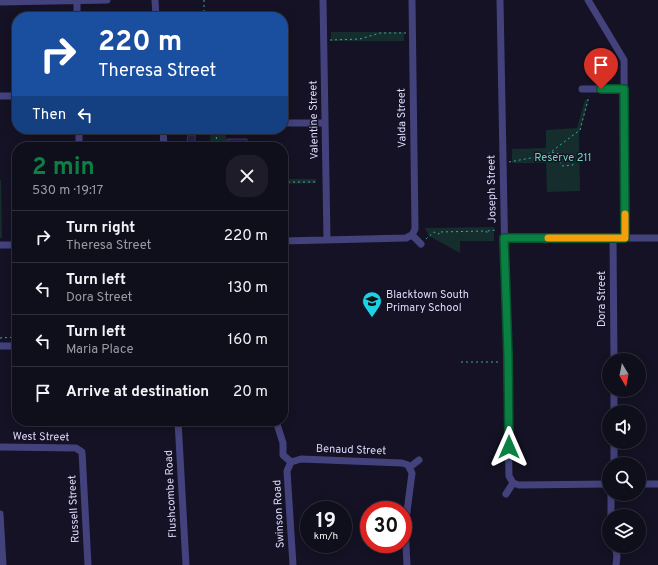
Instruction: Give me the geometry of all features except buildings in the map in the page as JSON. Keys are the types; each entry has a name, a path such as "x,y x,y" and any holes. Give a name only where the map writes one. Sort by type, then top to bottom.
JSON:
{"street":[{"path":"0,2 107,0"},
{"path":"155,0 156,12"},
{"name":"Valentine Street","path":"323,0 327,240"},
{"name":"Valda Street","path":"412,0 415,229 412,235"},
{"name":"Joseph Street","path":"500,0 502,163 508,355 509,476 512,483"},
{"path":"588,0 623,58 625,238"},
{"path":"77,1 77,12"},
{"path":"585,89 624,89"},
{"path":"0,96 12,96"},
{"path":"288,123 325,123"},
{"path":"288,241 406,238 412,235 421,244"},
{"path":"504,238 658,238"},
{"name":"Dora Street","path":"613,238 614,353"},
{"path":"0,245 12,245"},
{"path":"0,346 12,346"},
{"name":"Flushcombe Road","path":"178,426 186,565"},
{"path":"278,426 283,443 283,455 291,462"},
{"name":"West Street","path":"0,447 76,448 82,452"},
{"name":"Russell Street","path":"82,452 88,565"},
{"name":"Benaud Street","path":"291,462 301,459 402,463 410,467"},
{"path":"407,565 405,532 412,477 410,467 419,460"},
{"name":"Swinson Road","path":"291,462 287,471 293,565"},
{"path":"506,494 512,483 519,485 602,484"},
{"path":"646,484 658,484"},
{"path":"0,514 3,565"},
{"path":"616,553 616,565"}],"path":[{"path":"204,0 204,12"},
{"path":"324,40 360,39 380,33 412,34"},
{"path":"502,163 547,155 580,130 588,100 585,89"},
{"path":"551,152 562,155 572,158 573,165 562,166 560,160 562,155"},
{"path":"288,182 318,182"},
{"path":"421,244 434,232 439,234 439,232 486,230 486,233 487,231 499,230"},
{"path":"0,338 12,337"},
{"path":"461,362 501,362"}],"green space":[{"path":"331,32 404,32 404,41 331,41"},
{"name":"Reserve 211","path":"585,100 589,100 579,134 580,191 547,192 546,163 512,163 512,149 546,148 546,130 577,128"},
{"path":"210,134 226,134 226,142 211,142"},
{"path":"288,179 316,179 316,183 288,184"},
{"path":"1,180 2,238 0,238"},
{"path":"494,227 494,241 460,241 460,253 429,236 425,228"}],"slow traffic":[{"path":"548,238 625,238 625,214"}],"place":[{"name":"Blacktown South Primary School","path":"372,318"}],"route":[{"path":"509,447 508,355 504,238 625,238 624,89 601,89"}]}
